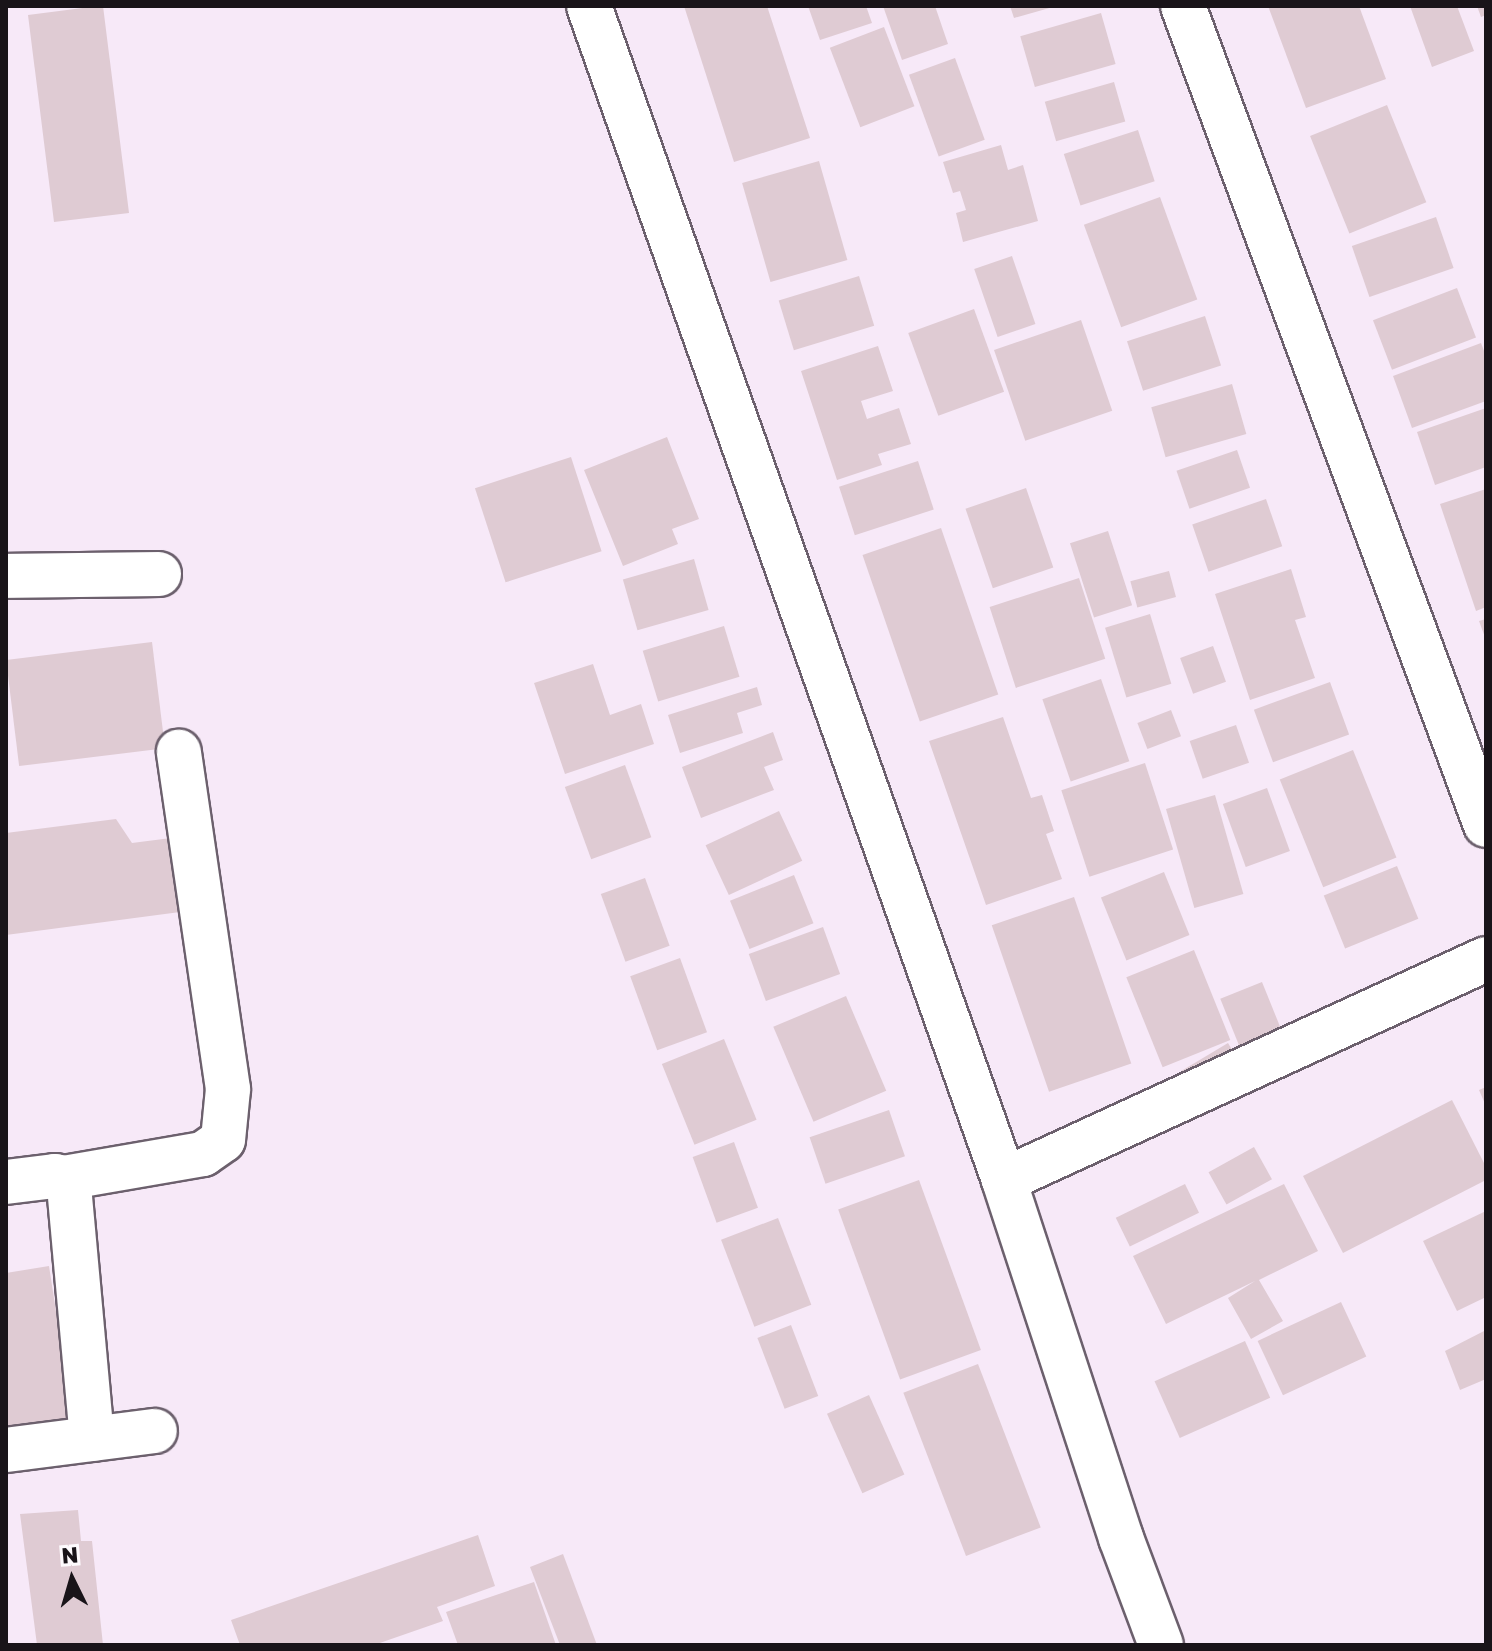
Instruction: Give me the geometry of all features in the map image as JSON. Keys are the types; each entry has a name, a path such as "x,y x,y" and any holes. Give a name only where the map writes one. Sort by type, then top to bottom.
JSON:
{"street":[{"path":"589,6 1004,1180 1121,1538 1161,1645"},
{"path":"1183,6 1486,825"},
{"path":"6,576 159,574"},
{"path":"6,1182 64,1178 203,1154 223,1140 228,1089 179,752"},
{"path":"1004,1180 1486,959"},
{"path":"64,1178 69,1186 92,1439"},
{"path":"6,1450 155,1431"}],"building":[{"path":"103,6 129,213 54,222 28,15"},
{"path":"684,6 767,6 810,138 734,162"},
{"path":"808,6 866,6 872,23 820,40"},
{"path":"883,6 935,6 948,44 902,60"},
{"path":"1010,6 1053,6 1053,7 1014,18"},
{"path":"1268,6 1359,6 1386,79 1306,108"},
{"path":"1410,6 1457,6 1474,51 1432,67"},
{"path":"1477,6 1486,6 1486,15 1481,17"},
{"path":"1101,13 1116,64 1035,87 1020,36"},
{"path":"884,27 914,106 860,127 830,48"},
{"path":"955,58 985,140 939,157 909,75"},
{"path":"1114,82 1125,121 1056,141 1045,102"},
{"path":"1387,105 1426,202 1349,233 1310,136"},
{"path":"1138,130 1155,181 1081,205 1064,154"},
{"path":"1001,145 1008,170 1023,165 1038,221 963,242 956,213 966,210 960,191 953,193 943,162"},
{"path":"819,161 847,260 770,282 742,183"},
{"path":"1160,197 1197,299 1121,327 1084,225"},
{"path":"1436,217 1454,268 1369,297 1352,246"},
{"path":"1012,256 1035,324 998,337 974,269"},
{"path":"859,276 874,326 794,350 779,301"},
{"path":"1457,288 1476,337 1392,370 1373,320"},
{"path":"974,309 1004,392 938,416 908,333"},
{"path":"1205,316 1221,365 1143,391 1127,341"},
{"path":"1081,320 1112,411 1025,441 994,350"},
{"path":"1481,343 1486,356 1486,401 1412,428 1393,376"},
{"path":"878,346 893,391 861,401 867,419 899,408 911,444 878,454 882,465 837,480 801,371"},
{"path":"1232,384 1246,434 1166,457 1151,407"},
{"path":"1486,408 1486,467 1435,485 1417,432"},
{"path":"667,437 699,519 672,529 678,544 623,566 584,470"},
{"path":"1237,450 1250,488 1190,509 1176,471"},
{"path":"571,457 602,551 506,582 475,488"},
{"path":"918,461 934,510 855,535 839,487"},
{"path":"1026,488 1053,567 993,588 965,509"},
{"path":"1486,489 1486,607 1476,611 1440,504"},
{"path":"1266,499 1282,546 1209,572 1192,524"},
{"path":"941,528 998,694 920,721 863,555"},
{"path":"1108,531 1132,605 1094,618 1070,543"},
{"path":"694,559 709,610 637,630 623,579"},
{"path":"1291,569 1306,617 1295,620 1315,678 1250,700 1215,594"},
{"path":"1169,571 1176,597 1137,607 1130,581"},
{"path":"1079,578 1105,659 1016,688 990,607"},
{"path":"1150,614 1171,684 1126,698 1105,628"},
{"path":"1486,619 1486,640 1479,621"},
{"path":"724,626 739,677 658,702 643,651"},
{"path":"152,642 165,748 19,766 6,660"},
{"path":"1213,646 1226,682 1193,694 1180,658"},
{"path":"593,664 610,715 641,704 654,744 565,774 534,683"},
{"path":"1101,679 1129,761 1071,781 1042,699"},
{"path":"1330,682 1349,735 1273,762 1254,710"},
{"path":"757,687 762,705 737,713 743,733 680,753 668,715"},
{"path":"1171,710 1181,736 1147,749 1137,723"},
{"path":"1003,717 1031,798 1042,795 1054,831 1046,834 1062,879 986,905 929,741"},
{"path":"1236,725 1249,763 1203,779 1190,741"},
{"path":"773,732 783,760 764,767 774,790 701,818 682,767"},
{"path":"1353,750 1396,858 1323,887 1280,780"},
{"path":"1145,763 1173,850 1089,877 1061,790"},
{"path":"625,765 651,837 591,859 565,787"},
{"path":"1267,788 1290,851 1246,867 1223,804"},
{"path":"1215,795 1243,894 1194,908 1166,809"},
{"path":"779,811 802,861 729,895 706,845"},
{"path":"116,819 132,843 171,838 180,912 6,935 6,833"},
{"path":"1397,866 1418,919 1345,948 1324,896"},
{"path":"1164,872 1189,935 1126,961 1101,897"},
{"path":"794,875 813,923 750,949 730,901"},
{"path":"645,878 670,946 625,962 601,894"},
{"path":"1074,897 1131,1063 1049,1092 992,925"},
{"path":"823,927 840,974 766,1001 749,954"},
{"path":"1194,950 1230,1040 1163,1067 1126,977"},
{"path":"680,958 707,1032 657,1050 630,976"},
{"path":"1262,982 1284,1036 1242,1053 1220,999"},
{"path":"846,996 886,1091 814,1122 773,1027"},
{"path":"724,1039 757,1120 694,1145 662,1064"},
{"path":"1228,1043 1240,1063 1193,1091 1181,1071"},
{"path":"1486,1087 1486,1106 1479,1090"},
{"path":"1452,1100 1486,1167 1486,1180 1343,1253 1303,1176"},
{"path":"889,1110 905,1156 826,1184 810,1137"},
{"path":"734,1142 758,1208 717,1223 693,1157"},
{"path":"1254,1147 1272,1179 1226,1205 1209,1172"},
{"path":"919,1180 981,1350 900,1379 838,1209"},
{"path":"1185,1184 1199,1213 1130,1247 1116,1218"},
{"path":"1284,1184 1318,1251 1259,1280 1283,1321 1251,1339 1228,1298 1255,1281 1166,1324 1133,1256"},
{"path":"1486,1211 1486,1297 1457,1311 1423,1241"},
{"path":"778,1218 811,1305 754,1327 721,1240"},
{"path":"49,1266 74,1428 6,1439 6,1273"},
{"path":"1341,1302 1366,1356 1283,1395 1258,1341"},
{"path":"791,1325 818,1396 785,1409 757,1338"},
{"path":"1486,1330 1486,1379 1460,1390 1445,1351"},
{"path":"1245,1341 1270,1398 1180,1438 1155,1381"},
{"path":"978,1364 1041,1527 966,1556 903,1393"},
{"path":"869,1395 904,1474 862,1493 827,1414"},
{"path":"78,1510 81,1541 92,1541 103,1645 37,1645 20,1514"},
{"path":"478,1535 495,1586 437,1607 443,1621 374,1645 240,1645 231,1620"},
{"path":"563,1554 597,1645 560,1645 530,1567"},
{"path":"534,1582 556,1645 458,1645 446,1612"}]}
